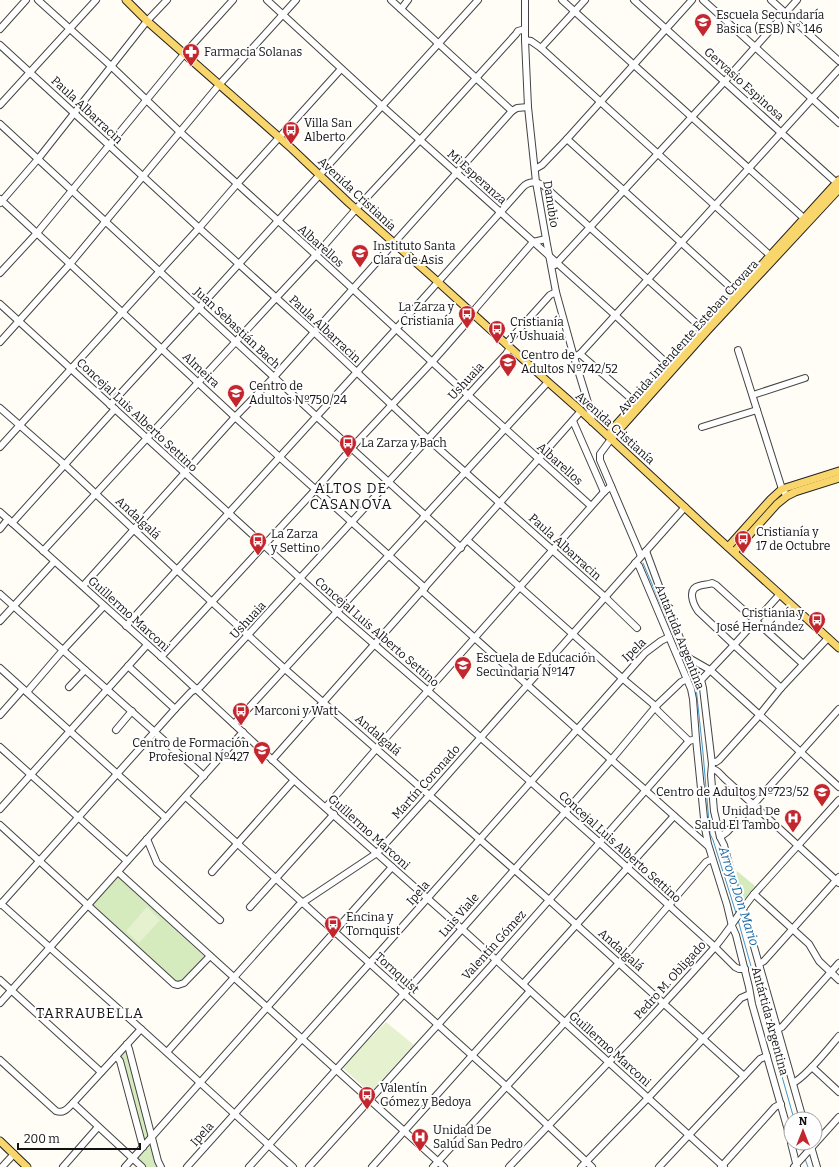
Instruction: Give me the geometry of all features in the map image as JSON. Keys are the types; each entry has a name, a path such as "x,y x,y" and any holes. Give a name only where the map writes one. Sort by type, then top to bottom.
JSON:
{"main road":[{"name":"Avenida Cristianía","path":"126,0 147,21 185,53 582,412 839,648"},
{"name":"Avenida Intendente Esteban Crovara","path":"611,439 671,368 838,184"},
{"name":"Avenida Intendente Esteban Crovara","path":"611,439 611,430 671,368"},
{"path":"731,549 771,498 782,489 839,471"},
{"path":"731,549 787,496 839,478"},
{"path":"0,1141 27,1167"}],"street":[{"path":"0,28 26,0"},
{"name":"Albarellos","path":"38,0 538,460 591,506"},
{"path":"0,105 96,0"},
{"path":"1,201 38,159 147,21 167,0"},
{"path":"0,273 36,233 185,53 233,0"},
{"name":"Mi Esperanza","path":"267,0 500,213 615,315 671,368"},
{"path":"0,342 70,264 219,84 296,0"},
{"path":"391,0 512,111"},
{"path":"400,9 408,0"},
{"path":"0,529 10,521 65,465 162,349 478,0"},
{"name":"Danubio","path":"525,0 528,107 536,182 556,292 577,355 590,406 592,422"},
{"path":"562,0 806,221"},
{"path":"541,48 585,0"},
{"name":"Gervasio Espinosa","path":"634,0 838,184"},
{"path":"535,169 542,165 567,139 692,0"},
{"path":"703,0 839,123"},
{"path":"771,0 839,61"},
{"path":"551,268 692,117 797,0"},
{"path":"43,551 316,255 518,31 525,29"},
{"path":"525,40 531,41 541,48 772,258"},
{"name":"Paula Albarracin","path":"0,45 314,332 428,439 605,597 637,628"},
{"path":"0,447 341,69"},
{"path":"636,403 577,355 782,133 839,69"},
{"path":"83,586 235,417 274,377 512,111 517,108 528,107"},
{"name":"Juan Sebastián Bach","path":"0,124 159,272 461,548"},
{"path":"567,139 738,294"},
{"path":"126,626 525,185 536,182 543,185 705,330"},
{"name":"Almeira","path":"1,201 388,556 475,638 708,846"},
{"path":"161,656 432,362 469,320 476,308 533,242 546,239"},
{"name":"Ushuaia","path":"0,904 175,709 191,692 200,687 249,635 506,354 508,346 550,295 556,292"},
{"name":"Concejal Luis Alberto Settino","path":"0,304 300,579 600,843 715,947 735,967 745,969"},
{"path":"738,350 782,489 787,496"},
{"path":"753,395 805,378"},
{"path":"234,724 548,382"},
{"path":"272,760 573,420 582,412 588,410 590,406"},
{"name":"Andalgalá","path":"0,408 65,465 285,669 549,900 744,1076"},
{"path":"702,427 758,410"},
{"path":"573,420 604,492"},
{"path":"591,462 599,457 611,439"},
{"name":"Antártida Argentina","path":"599,457 694,670 701,680 705,693 712,762 711,775 714,811 720,837 724,845 735,888 759,964 801,1111"},
{"path":"326,807 376,748 591,506 611,486"},
{"name":"Martín Coronado","path":"167,1052 302,902 377,853 430,796 572,633 685,507"},
{"name":"Guillermo Marconi","path":"0,512 54,562 161,656 244,732 272,760 523,984 722,1166"},
{"path":"467,540 653,704 658,712 689,741 696,739"},
{"path":"0,621 54,562"},
{"name":"Antártida Argentina","path":"635,563 639,566 691,689 708,846 736,935 750,994 783,1112"},
{"path":"781,688 695,607 692,595 696,587 712,583 718,587 803,664"},
{"path":"0,594 204,776"},
{"path":"701,680 756,622 780,594"},
{"path":"0,715 25,691 104,606"},
{"name":"Ipela","path":"187,1167 622,678 648,650 660,641 669,637"},
{"path":"712,762 719,760 781,688 828,638"},
{"path":"0,809 147,645"},
{"path":"689,658 710,670 839,787"},
{"path":"128,666 175,709"},
{"path":"0,668 166,818"},
{"path":"68,687 85,670"},
{"name":"Luis Viale","path":"249,1167 462,929 656,708 681,682 687,679"},
{"path":"720,837 726,833 754,804 839,709"},
{"path":"116,730 132,711"},
{"path":"0,1003 244,732"},
{"name":"Valentín Gómez","path":"309,1167 600,843 689,741"},
{"path":"0,747 127,861"},
{"path":"712,769 715,769 838,880 764,961 759,964"},
{"path":"212,872 294,780"},
{"name":"Tornquist","path":"186,797 438,1024 592,1167"},
{"name":"Pedro M. Obligado","path":"509,1167 664,1004 733,925 754,894 839,800"},
{"path":"250,907 334,814"},
{"path":"523,984 674,816"},
{"path":"0,825 174,984 184,984 210,956"},
{"path":"724,845 726,833"},
{"path":"147,839 157,863 220,920"},
{"path":"433,1167 619,963 706,862 712,859"},
{"path":"125,1167 392,867"},
{"path":"118,872 444,1167"},
{"path":"754,894 809,944 819,961 839,980"},
{"path":"0,904 141,1028 293,1167"},
{"path":"778,1029 782,1027 839,963"},
{"path":"0,980 101,1072"},
{"path":"372,1167 530,991"},
{"path":"581,1167 742,998 750,994"},
{"path":"0,1060 56,1111 66,1111 141,1028"},
{"path":"793,1083 812,1067 839,1036"},
{"path":"127,1044 161,1167"},
{"path":"116,1056 120,1061 143,1147"},
{"path":"659,1167 760,1059 767,1056"},
{"path":"812,1067 839,1092"},
{"path":"73,1103 142,1167"},
{"path":"722,1166 775,1107 781,1104"},
{"path":"823,1133 839,1118"},
{"path":"63,1167 98,1127"},
{"name":"Antártida Argentina","path":"793,1151 797,1165"},
{"path":"797,1165 807,1151"},
{"path":"812,1151 817,1167"},
{"path":"2,1167 14,1154"}],"green space":[{"path":"737,871 755,886 742,903 735,880"},
{"path":"118,877 206,958 185,981 179,983 175,981 92,905"},
{"path":"147,907 160,920 139,943 126,931"},
{"path":"386,1022 414,1045 370,1093 342,1067"},
{"path":"125,1045 158,1167 144,1167 134,1158 143,1147 118,1058"}],"waterway":[{"name":"Arroyo Don Mario","path":"643,563 696,687 710,834 736,913"},
{"name":"Arroyo Don Mario","path":"738,920 792,1111"},
{"name":"Arroyo Don Mario","path":"805,1159 808,1167"}],"place":[{"name":"Escuela Secundaría Basica (ESB) N° 146","path":"703,37"},
{"name":"Farmacia Solanas","path":"191,67"},
{"name":"Villa San Alberto","path":"291,145"},
{"name":"Instituto Santa Clara de Asis","path":"360,268"},
{"name":"La Zarza y Cristianía","path":"467,329"},
{"name":"Cristianía y Ushuaia","path":"497,344"},
{"name":"Centro de Adultos Nº742/52","path":"508,377"},
{"name":"Centro de Adultos Nº750/24","path":"236,408"},
{"name":"La Zarza y Bach","path":"348,458"},
{"name":"Cristianía y 17 de Octubre","path":"743,554"},
{"name":"La Zarza y Settino","path":"258,556"},
{"name":"Cristianía y José Hernández","path":"817,635"},
{"name":"Escuela de Educación Secundaria Nº147","path":"463,680"},
{"name":"Marconi y Watt","path":"241,726"},
{"name":"Centro de Formación Profesional Nº427","path":"262,765"},
{"name":"Centro de Adultos Nº723/52","path":"822,807"},
{"name":"Unidad De Salud El Tambo","path":"793,833"},
{"name":"Encina y Tornquist","path":"333,939"},
{"name":"Valentín Gómez y Bedoya","path":"367,1110"},
{"name":"Unidad De Salud San Pedro","path":"420,1152"}],"district":[{"name":"ALTOS DE CASANOVA","path":"351,496"},
{"name":"TARRAUBELLA","path":"90,1013"}]}
